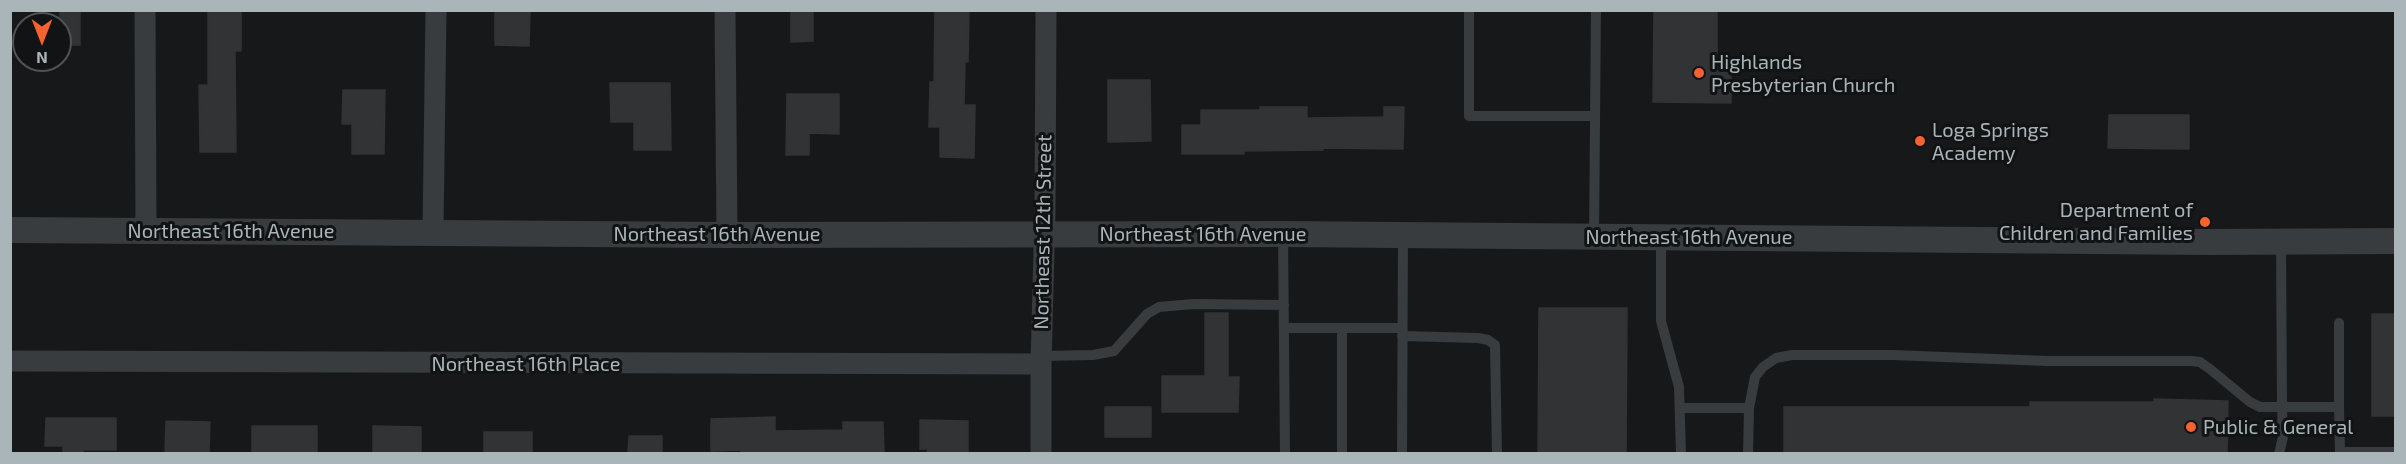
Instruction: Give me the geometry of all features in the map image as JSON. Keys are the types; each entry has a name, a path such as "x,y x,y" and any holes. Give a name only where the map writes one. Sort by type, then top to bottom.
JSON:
{"street":[{"path":"145,10 146,230"},
{"path":"433,231 436,10"},
{"path":"726,10 727,235"},
{"name":"Northeast 12th Street","path":"1041,453 1046,10"},
{"name":"Northeast 16th Avenue","path":"10,230 433,231 727,235 1284,234 2396,241"},
{"name":"Northeast 16th Place","path":"10,361 1041,360"}],"lane":[{"path":"1469,10 1469,116 1595,116"},
{"path":"1593,236 1596,10"},
{"path":"1284,234 1285,453"},
{"path":"1402,453 1403,235"},
{"path":"1661,237 1661,321 1679,387 1681,453"},
{"path":"2279,453 2283,437 2281,241"},
{"path":"1041,360 1114,351 1147,314 1159,307 1284,305"},
{"path":"2339,323 2340,452 2396,452"},
{"path":"1284,328 1342,328 1488,340 1495,345 1497,453"},
{"path":"1342,328 1342,453"},
{"path":"1748,453 1749,408 1755,377 1763,367 1776,358 1792,355 1892,355 2047,361 2191,361 2210,369 2250,402 2260,407 2339,407"},
{"path":"1680,408 1749,408"}],"building":[{"path":"60,10 80,10 80,45 72,45 72,12 60,12"},
{"path":"208,10 241,10 241,51 235,51 236,152 200,152 199,85 208,85"},
{"path":"495,10 530,10 529,46 495,45"},
{"path":"791,10 813,10 813,41 791,42"},
{"path":"935,10 969,10 964,105 975,105 974,158 940,157 940,127 929,127 930,82 934,82"},
{"path":"1654,10 1717,10 1717,67 1731,67 1731,103 1653,102"},
{"path":"1108,80 1150,80 1151,141 1108,142"},
{"path":"610,83 670,83 671,150 634,150 634,122 611,122"},
{"path":"343,90 385,90 384,154 352,154 352,124 342,124"},
{"path":"787,94 839,94 839,134 809,133 809,155 786,155"},
{"path":"1260,107 1307,107 1307,118 1384,117 1384,107 1404,107 1403,149 1323,148 1323,150 1244,151 1244,154 1182,154 1182,125 1201,125 1201,110 1260,110"},
{"path":"2109,115 2189,115 2189,149 2108,148"},
{"path":"1539,308 1627,308 1626,453 1538,453"},
{"path":"1205,313 1228,313 1228,377 1239,377 1238,412 1162,412 1162,376 1205,376"},
{"path":"2372,314 2396,314 2396,416 2372,416"},
{"path":"2154,399 2228,401 2227,453 1784,453 1784,407 2030,407 2030,402 2154,402"},
{"path":"1105,407 1151,407 1151,437 1105,437"},
{"path":"775,417 775,431 843,430 843,422 883,422 884,453 711,451 711,419"},
{"path":"46,418 116,418 116,450 83,450 83,453 63,453 63,446 45,446"},
{"path":"920,420 968,421 968,453 927,453 928,449 920,449"},
{"path":"166,421 210,422 209,453 165,453"},
{"path":"252,426 317,426 317,453 252,453"},
{"path":"373,426 421,427 421,453 373,453"},
{"path":"484,432 532,432 532,453 484,453"},
{"path":"629,436 662,436 662,453 628,453"}],"place":[{"name":"Highlands Presbyterian Church","path":"1699,73"},
{"name":"Loga Springs Academy","path":"1920,141"},
{"name":"Department of Children and Families","path":"2205,222"},
{"name":"Public & General","path":"2191,427"}]}
